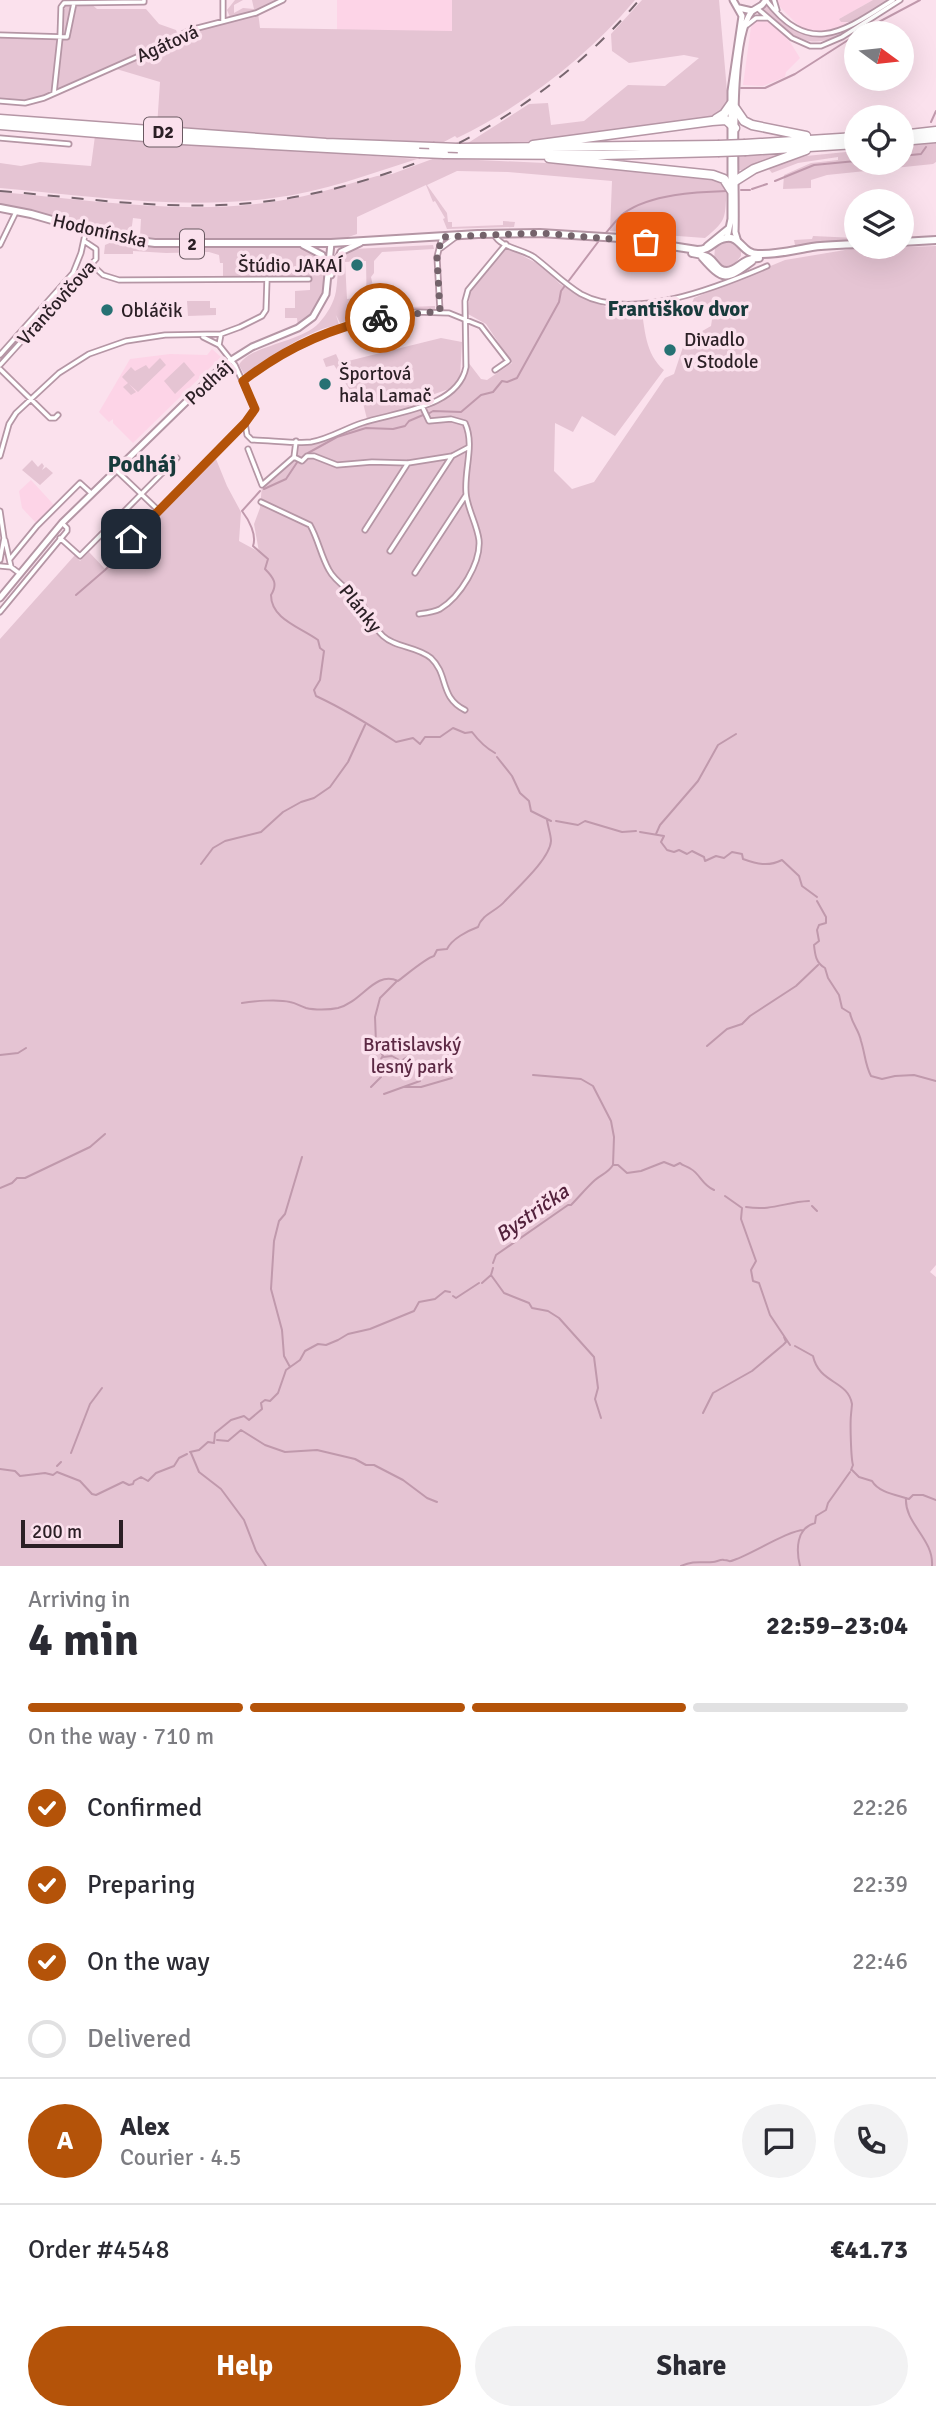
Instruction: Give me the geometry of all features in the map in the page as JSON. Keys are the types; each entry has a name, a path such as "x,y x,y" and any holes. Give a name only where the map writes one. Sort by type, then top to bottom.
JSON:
{"highway":[{"path":"712,121 733,106 744,121 752,125 823,140"},
{"name":"D2","path":"0,119 326,146"},
{"path":"517,149 542,143 712,121 733,125"},
{"name":"D2","path":"0,125 444,154 540,155 844,145"},
{"path":"914,134 936,131"},
{"path":"914,140 936,138"},
{"name":"D2","path":"745,148 844,139"},
{"name":"D2","path":"341,147 718,149"},
{"path":"540,155 557,160 713,175 734,189 754,169 816,147"}],"main road":[{"name":"Hodonínska","path":"0,208 17,210 115,238 163,244 331,243 540,233 646,242 697,252 712,259 717,267 725,271 758,258 834,245"},
{"path":"727,237 738,242 743,249 741,263"},
{"name":"Hodonínska","path":"697,252 727,237"},
{"path":"914,241 936,240"},
{"name":"Hodonínska","path":"743,249 756,254 844,245"},
{"path":"712,259 713,246"},
{"path":"697,252 712,270 726,276 738,273 758,258"}],"street":[{"path":"54,93 61,7 64,3 144,0"},
{"path":"223,0 223,21"},
{"name":"Agátová","path":"0,101 25,103 54,93 139,56 190,30 256,13 283,0"},
{"path":"733,0 741,22 733,106 735,235 738,242"},
{"path":"733,106 745,26 755,10 766,0 802,32 830,35 858,22 892,0"},
{"path":"774,0 778,12"},
{"path":"738,8 755,10 792,38 810,46 821,46 842,37 900,0"},
{"path":"0,35 67,37 74,3"},
{"path":"745,26 756,18 770,19"},
{"path":"0,138 69,144"},
{"path":"727,237 734,189"},
{"path":"0,245 17,210"},
{"path":"697,252 725,233 730,225"},
{"name":"Vrančovičova","path":"0,355 73,273 86,230"},
{"path":"494,234 496,239 531,255 581,293 603,303 632,304 699,293 767,266"},
{"path":"440,250 458,235"},
{"path":"440,311 437,259 442,237"},
{"name":"Vrančovičova","path":"0,367 96,259 97,253 84,241"},
{"path":"329,281 341,252 362,242"},
{"path":"297,243 313,248 322,255 329,281"},
{"name":"Podháj","path":"0,598 62,523 231,359 305,324 322,304 329,281 331,243"},
{"path":"245,423 250,439 311,442 364,422 393,416 451,393 464,378 465,301 468,290 506,244"},
{"path":"91,264 103,275 113,279 309,279"},
{"path":"0,456 9,424 16,412 59,373 89,354 126,341 165,335 221,334 262,316 267,310 267,279"},
{"path":"243,381 275,358 326,333 387,316 440,311 481,326 508,361 495,370"},
{"path":"219,345 221,334"},
{"path":"131,539 245,423 255,409 231,359 219,345 201,336"},
{"path":"0,367 50,418 58,415"},
{"path":"419,614 441,608 466,582 474,567 479,544 475,519 466,495 471,435 465,423 451,419 429,421 422,405"},
{"path":"296,441 297,459"},
{"path":"248,449 262,485 297,459 307,456 337,465 408,463 452,456 469,447"},
{"path":"390,551 452,456"},
{"path":"61,538 80,556 177,458"},
{"path":"365,530 408,463"},
{"path":"116,469 158,510"},
{"path":"10,559 37,526 80,483 91,493"},
{"path":"415,573 466,495"},
{"name":"Plánky","path":"261,502 310,525 329,572 358,600 384,636 395,644 420,651 431,658 438,667 450,699 466,710"},
{"path":"0,511 11,567"},
{"path":"0,612 61,538 67,528 62,523"},
{"path":"0,560 4,538"},
{"path":"0,566 11,567 19,573"}],"shaded area":[{"path":"337,0 452,0 452,31 337,31"},
{"path":"776,0 873,0 839,19 844,22 844,27 834,32 813,32 801,28"},
{"path":"760,19 776,27 800,58 786,72 785,77 763,86 743,85 751,27"},
{"path":"212,349 221,357 133,443 113,423 113,419 109,422 99,412 130,359 170,354 207,355"},
{"path":"31,480 54,505 36,523 22,508 19,491"}],"green space":[{"path":"235,0 243,0 234,5 234,13 243,8 254,9 252,0 279,0 253,12 230,17 227,10"},
{"path":"452,0 635,0 596,41 531,95 482,125 440,144 288,137 157,127 160,82 113,68 34,101 0,101 0,35 60,38 61,7 64,3 90,3 97,9 146,9 159,24 176,30 178,35 258,12 260,28 452,31"},
{"path":"642,0 719,0 728,102 718,117 533,142 468,143 529,104 548,103 551,125 584,121 628,85 665,86 699,58 684,55 629,63 612,51 611,34"},
{"path":"873,0 891,0 857,21 841,22 839,19"},
{"path":"767,5 805,34 824,36 844,32 825,40 804,40 784,28 762,9"},
{"path":"95,136 417,159 310,191 239,201 170,202 0,188 0,163 21,166 40,162 91,166"},
{"path":"936,143 936,162 914,166 914,145"},
{"path":"792,152 747,170 738,170 737,155"},
{"path":"844,152 844,173 811,180 811,188 783,189 784,175 811,163 838,160 838,157 798,163 772,173 768,168 806,156"},
{"path":"435,158 587,165 712,177 727,188 724,217 705,238 610,231 612,181 508,172 457,171 427,185 447,213 452,227 503,225 503,221 515,222 514,227 447,229 443,219 445,218 435,201 433,202 426,185 357,217 357,234 331,243 301,243 320,254 329,281 319,309 298,328 297,318 285,318 285,308 295,308 295,291 310,290 310,278 223,276 223,263 220,263 219,255 209,252 133,251 133,254 104,254 105,245 119,243 120,239 0,208 0,192 174,207 244,205 303,196 392,174","holes":["133,218 141,219 140,237 192,240 258,238 268,243 130,240"]},
{"path":"813,236 844,237 844,242 795,245 794,240 812,239"},
{"path":"731,239 741,248 741,256 732,267 721,266 714,259 715,248"},
{"path":"433,245 434,249 382,252 374,261 374,273 371,277 376,300 385,308 435,306 435,309 413,309 367,317 366,261 345,262 347,299 358,298 359,310 356,318 340,323 336,315 339,325 317,331 293,343 245,376 239,365 245,358 311,330 322,320 334,300 339,267 347,253 353,249"},
{"name":"Bratislavský lesný park","path":"936,246 936,1265 930,1272 936,1277 936,1566 0,1566 0,639 75,555 80,561 89,552 105,569 216,459 241,512 239,541 259,552 254,524 260,508 262,485 293,457 296,441 311,442 364,422 393,418 451,395 463,382 468,362 481,379 487,380 512,363 486,324 468,314 470,291 506,247 542,266 560,284 590,301 623,313 641,306 649,349 664,370 615,436 582,416 573,432 555,423 554,471 572,489 594,482 665,378 674,374 685,341 711,326 713,313 692,303 694,298 785,260 844,250 844,259 914,259 914,247"},
{"path":"73,273 78,278 0,365 0,355"},
{"path":"187,301 210,301 210,308 216,308 216,315 188,316"},
{"path":"441,338 462,342 460,378 449,389 423,398 423,402 400,412 367,419 362,399 356,400 334,365 326,367 323,359 336,354 340,363"},
{"path":"160,358 166,365 138,392 129,384 136,392 131,395 123,387 128,383 122,377 131,367 135,371 146,365 149,369"},
{"path":"184,362 195,375 175,394 164,381"},
{"path":"32,460 38,467 42,463 42,470 46,467 53,473 40,485 22,470"}],"waterway":[{"path":"881,21 920,0"},
{"path":"741,88 765,88 795,74 844,43"},
{"path":"931,122 936,111"},
{"path":"914,155 921,154 926,147"},
{"path":"775,181 814,165 844,162"},
{"path":"752,189 767,184"},
{"path":"741,190 750,190"},
{"path":"605,234 624,213 647,202 674,195 727,191"},
{"path":"428,414 433,411 461,412 481,395 493,392 502,381 517,378 559,302 561,291 598,242"},
{"path":"264,489 286,479 298,461 337,437 366,428 393,429 405,426 409,421 423,415"},
{"path":"260,491 242,511 253,532 253,546 268,559 265,569 274,581 271,595 276,610 288,622 318,640 324,651 320,680 314,690 316,696 396,742 413,738 420,744 425,737 440,737 453,728 465,733 472,732 482,744 495,753"},
{"path":"76,595 154,522"},
{"path":"201,864 213,848 225,841 261,832 283,812 314,798 330,787 348,762 365,725"},
{"path":"656,834 660,825 698,781 718,745 736,734"},
{"path":"497,757 512,776 520,793 529,801 531,811 551,821"},
{"path":"242,1003 279,1001 292,1002 309,1009 334,1009 347,1005 375,983 390,979 398,981 434,956 437,950 447,949 460,936 478,927 483,919 532,873 545,856 551,841 547,820"},
{"path":"556,821 578,825 585,821 622,832 636,831"},
{"path":"640,832 664,836 661,842 667,850 679,850 687,854 692,851 704,857 705,861 716,856 724,858 732,852 742,854 743,859 758,863 772,864 782,860 799,876 802,886 817,897"},
{"path":"817,901 826,917 826,923 819,925 817,930 819,941 814,945 816,955 839,995 842,1008 850,1013 871,1076 882,1079 914,1075 936,1081"},
{"path":"707,1046 727,1029 742,1024 796,986 818,965"},
{"path":"383,1056 376,1043 375,1017 380,998 397,981"},
{"path":"0,1055 18,1053 26,1048"},
{"path":"383,1057 392,1056 401,1061 407,1057 422,1067 427,1063"},
{"path":"371,1087 381,1077 377,1069 382,1057"},
{"path":"533,1075 581,1079 593,1086 611,1121 614,1137 613,1165"},
{"path":"405,1087 421,1087 452,1078"},
{"path":"384,1094 420,1081"},
{"path":"0,1188 90,1147 105,1134"},
{"path":"290,1367 284,1356 282,1330 271,1289 274,1241 302,1157"},
{"name":"Bystrička","path":"493,1263 496,1255 571,1205 613,1165 618,1165 627,1173 664,1162 674,1166 680,1163 694,1171 714,1190"},
{"name":"Bystrička","path":"725,1196 742,1208 741,1219 756,1261 751,1270 753,1281 759,1283 770,1315 790,1345"},
{"path":"746,1207 764,1208 809,1201"},
{"path":"812,1206 817,1211"},
{"name":"Bystrička","path":"482,1283 491,1275 493,1268"},
{"path":"491,1275 504,1293 559,1318 594,1357 598,1388 595,1399 601,1418"},
{"name":"Bystrička","path":"453,1296 456,1298 479,1283"},
{"name":"Bystrička","path":"190,1452 199,1450 208,1442 214,1443 215,1433 231,1420 244,1416 249,1420 262,1409 261,1403 270,1401 278,1393 286,1370 300,1360 305,1351 318,1344 326,1345 348,1334 370,1329 414,1311 419,1302 435,1299 445,1291 450,1292"},
{"path":"703,1413 713,1393 752,1371 786,1342 784,1337"},
{"name":"Bystrička","path":"795,1346 813,1356 821,1372 849,1396 852,1404 851,1470"},
{"path":"71,1453 90,1404 102,1388"},
{"path":"217,1440 228,1441 241,1430 265,1445 285,1452 317,1450 355,1459 366,1465 374,1465 403,1480 437,1502"},
{"path":"191,1453 199,1472 221,1489 244,1520 256,1551 266,1566"},
{"name":"Bystrička","path":"0,1469 15,1471 20,1476 45,1473 53,1475 57,1472 80,1481 96,1495 123,1482 133,1484 141,1477 148,1481 156,1473 174,1466 179,1458 187,1454"},
{"path":"57,1466 61,1462"},
{"path":"852,1470 859,1477 872,1481 889,1493 909,1499 913,1495 923,1495 936,1500"},
{"name":"Bystrička","path":"800,1566 798,1547 801,1535 815,1523 816,1516 826,1510 850,1472"},
{"path":"906,1498 909,1515 928,1548 932,1566"},
{"path":"681,1566 694,1562 730,1561 789,1534 804,1530"}],"railway":[{"path":"459,143 509,114 556,80 600,42 639,0"},
{"path":"0,191 165,205 245,204 321,192 419,162"}],"way so far":[{"path":"380,318 396,314 440,311 437,257 442,237 540,233 646,242"}],"place":[{"name":"Štúdio JAKAÍ","path":"357,265"},
{"name":"Obláčik","path":"107,310"},
{"name":"Divadlo v Stodole","path":"670,350"},
{"name":"Športová hala Lamač","path":"325,384"}],"district":[{"name":"Františkov dvor","path":"678,309"},
{"name":"Podháj","path":"142,464"}],"route":[{"path":"131,539 245,423 255,409 243,381 275,358 304,343 326,333 380,318"}]}
